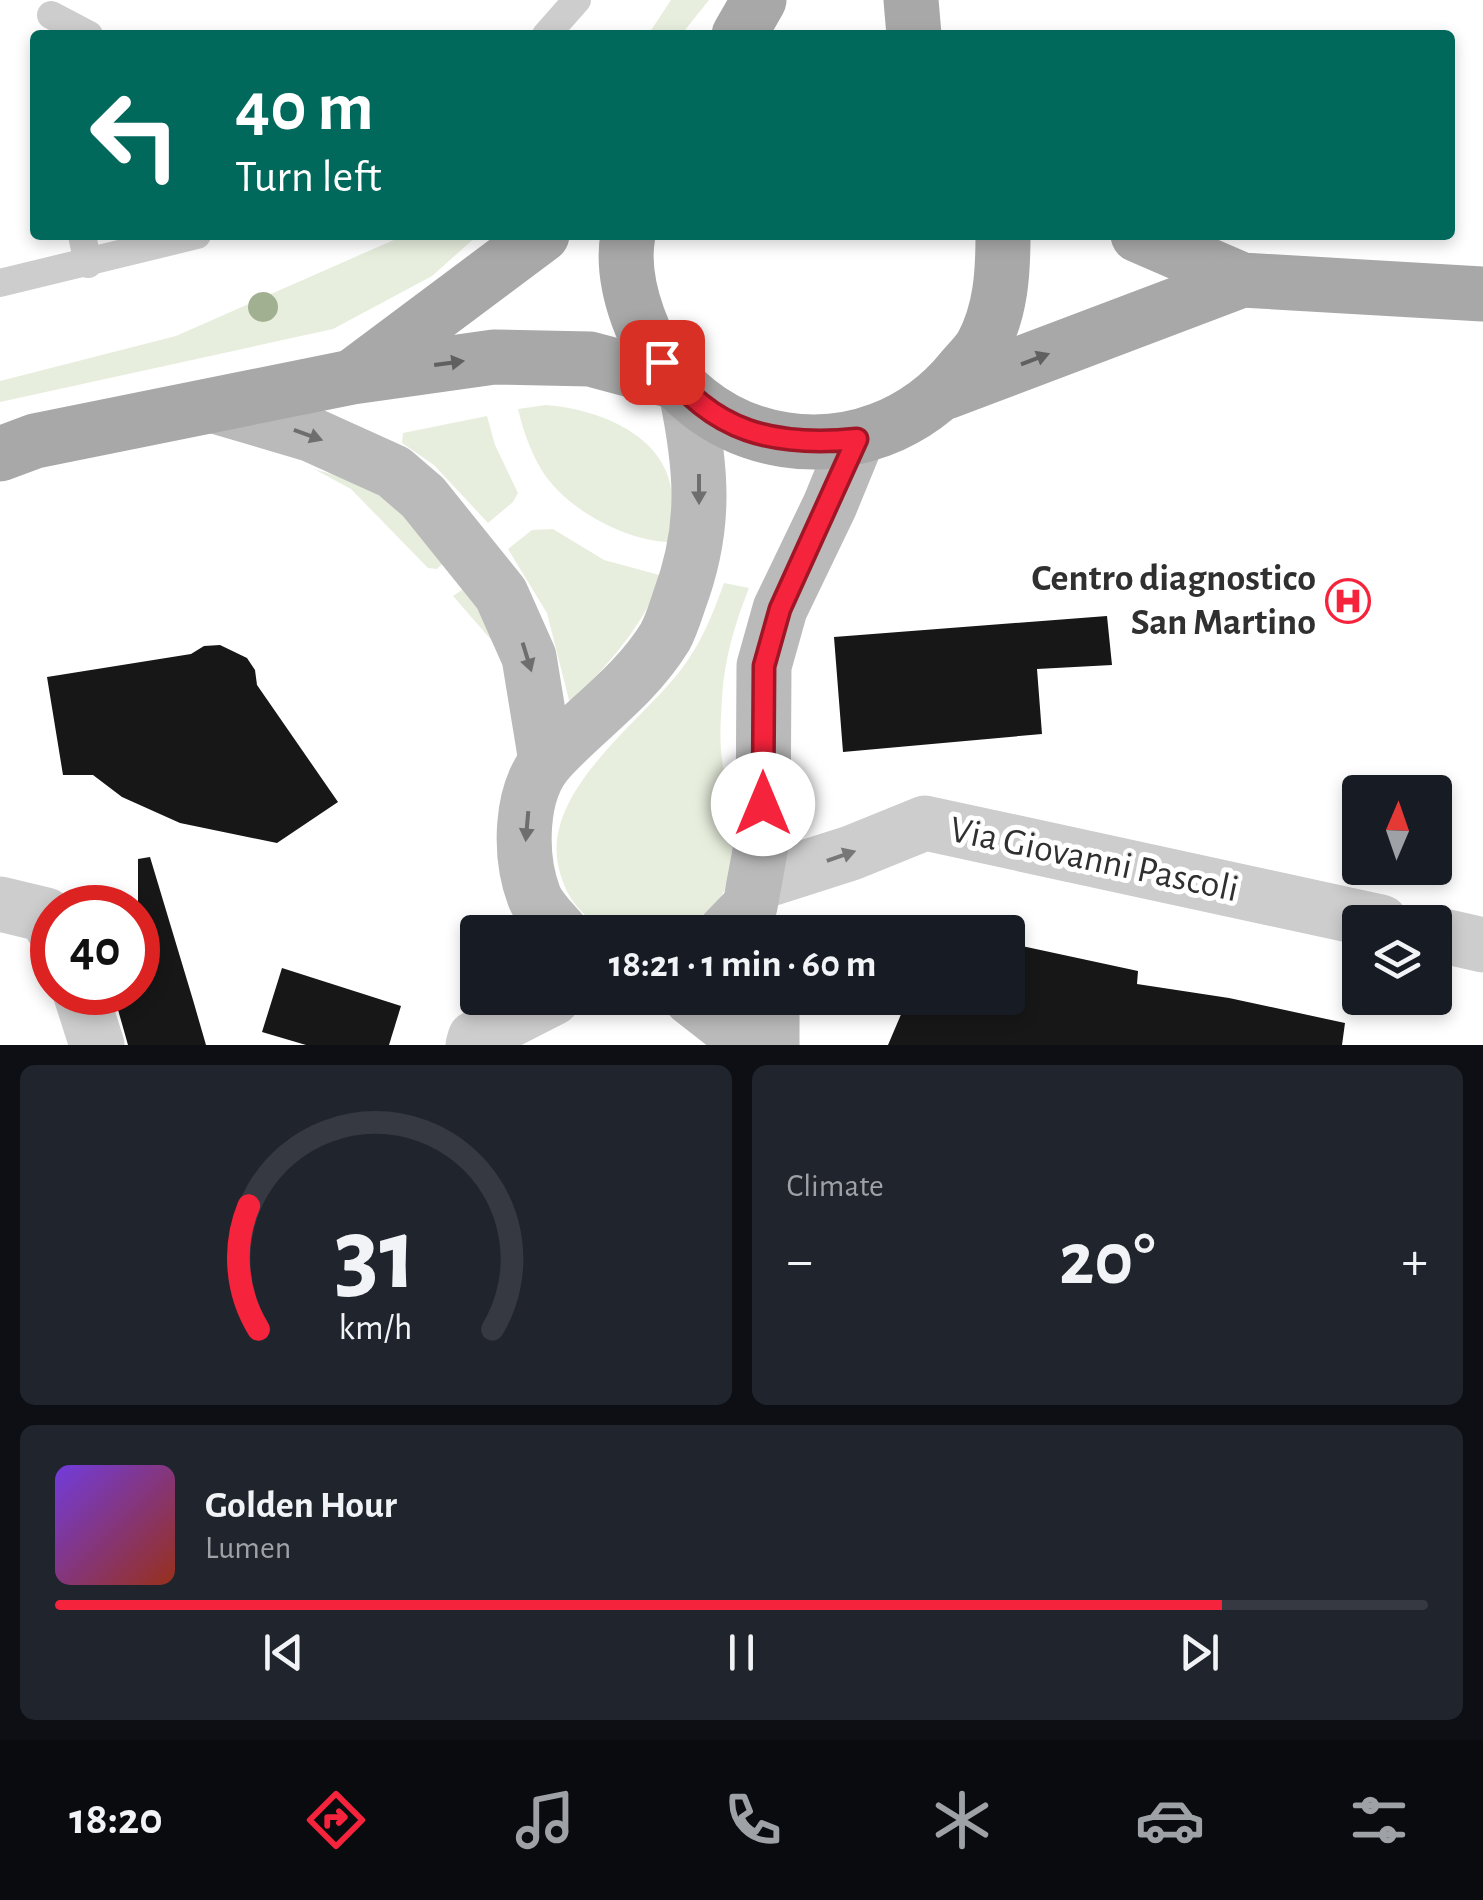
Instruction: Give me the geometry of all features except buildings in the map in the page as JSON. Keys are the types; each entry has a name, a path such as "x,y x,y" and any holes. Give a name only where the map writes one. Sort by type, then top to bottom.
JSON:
{"main road":[{"path":"742,30 760,0"},
{"path":"911,0 914,30"},
{"path":"352,377 535,240"},
{"path":"628,240 630,295 648,342 681,387 723,419 766,437 811,444 857,439 904,422 944,393 982,346 1002,288 1003,240"},
{"path":"1150,240 1242,280 1483,294"},
{"path":"944,393 1242,280"},
{"path":"12,444 352,377 494,357 590,358 681,387"}],"street":[{"path":"547,915 535,900 526,867 524,833 530,796 546,761 620,694 666,636 694,562 698,449 681,387"},
{"path":"215,406 310,434 394,472 423,497 501,594 529,658 546,761"},
{"path":"747,914 762,836 764,666 780,609 857,439"},
{"name":"Via Giovanni Pascoli","path":"747,914 850,853 925,823 1342,914"},
{"path":"0,904 30,911"},
{"path":"1452,938 1483,945"},
{"path":"87,1015 97,1045"},
{"path":"473,1045 475,1038 520,1015"},
{"path":"712,1015 751,1045"},
{"path":"772,1015 772,1045"}],"lane":[{"path":"550,30 577,0"},
{"path":"50,17 77,30"},
{"path":"83,240 88,264"},
{"path":"0,283 178,240"}],"green space":[{"path":"671,0 709,0 685,30 651,30"},
{"path":"394,240 472,240 432,276 333,329 0,402 0,381 176,336"},
{"path":"546,405 607,419 626,428 657,455 672,494 669,542 634,536 597,520 551,483 533,455 518,409"},
{"path":"487,416 495,445 518,493 488,523 434,465 402,443 403,433"},
{"path":"314,469 362,483 390,500 447,559 437,569 428,568 351,489"},
{"path":"553,529 604,560 663,576 623,644 570,704 547,613 508,549 532,530"},
{"path":"724,583 749,588 731,642 722,698 721,751 732,833 729,880 719,900 704,915 586,915 571,899 559,869 557,841 564,814 597,762 662,692 687,661 706,628"},
{"path":"468,586 494,643 453,596"}],"place":[{"name":"Centro diagnostico San Martino","path":"1348,601"}],"route":[{"path":"662,362 686,392 723,419 766,437 811,444 857,439 780,609 764,666 763,804"}]}
